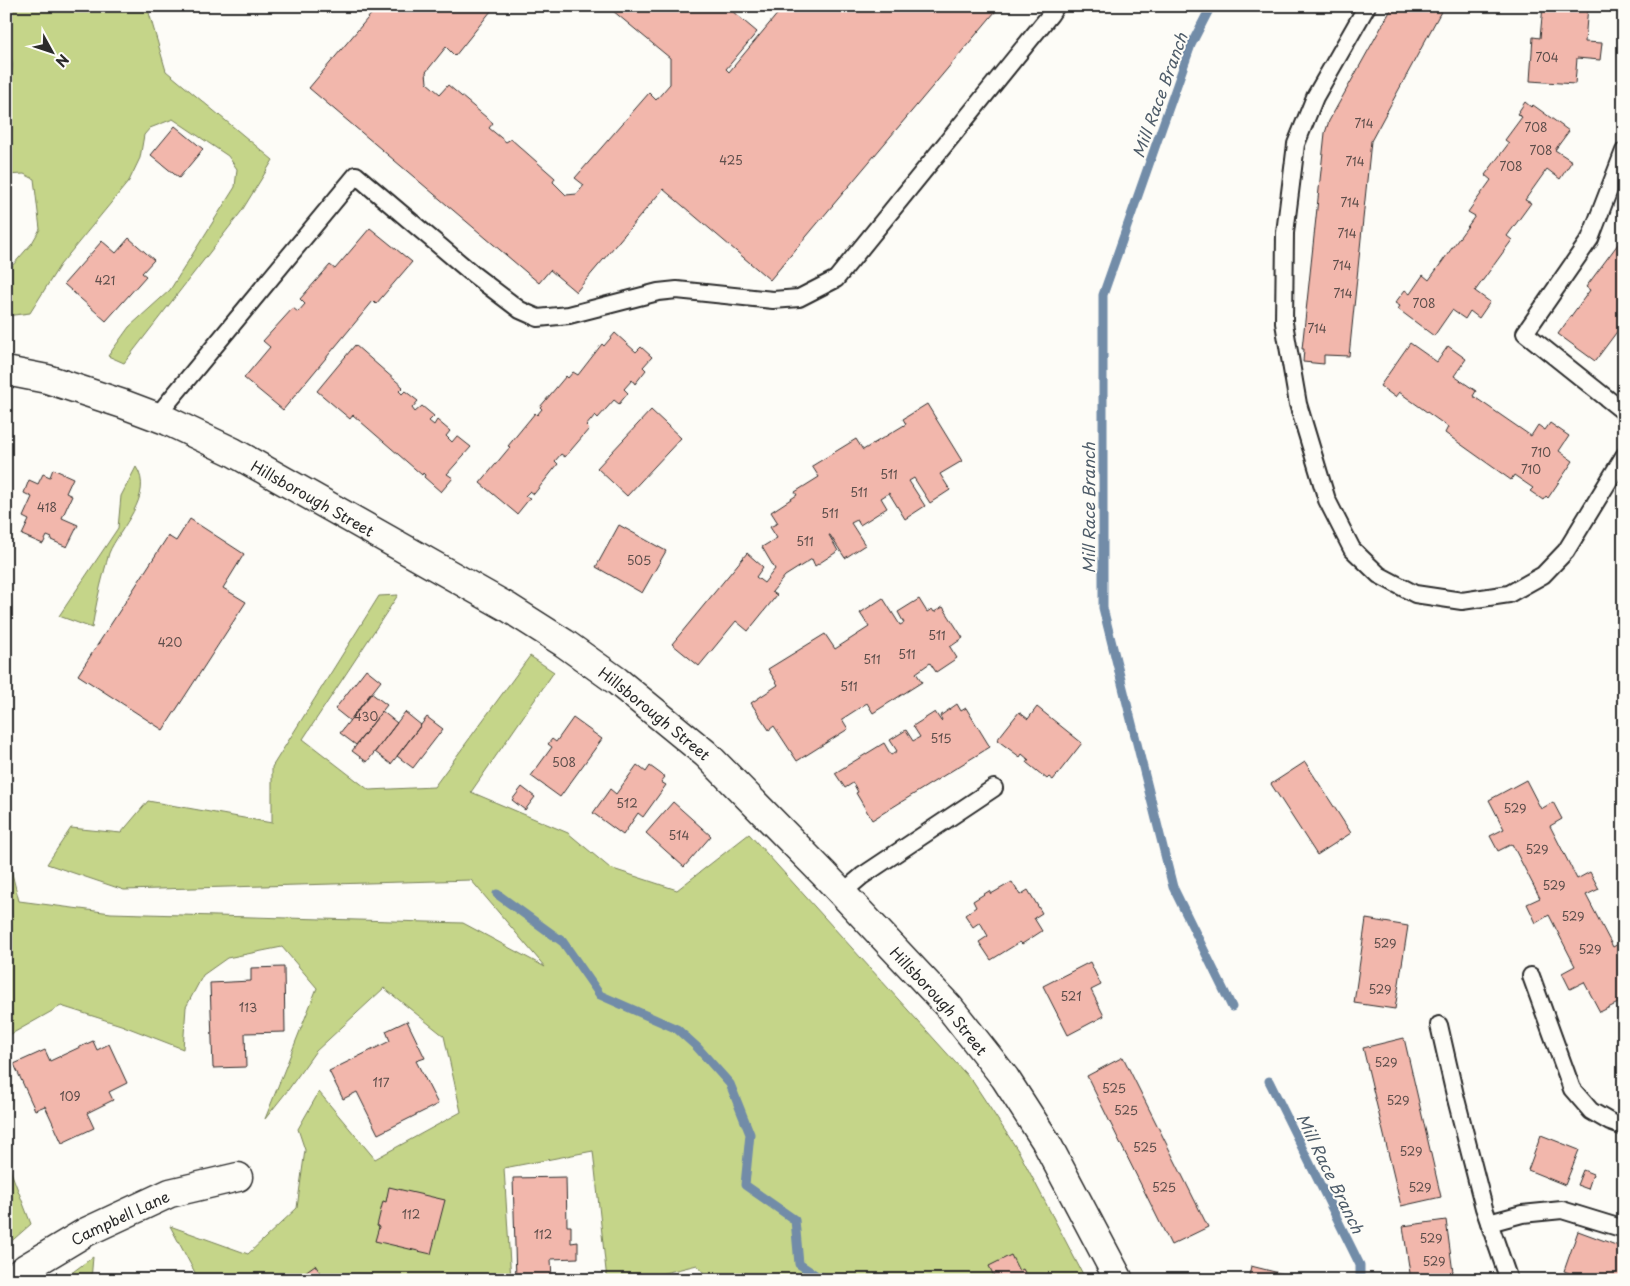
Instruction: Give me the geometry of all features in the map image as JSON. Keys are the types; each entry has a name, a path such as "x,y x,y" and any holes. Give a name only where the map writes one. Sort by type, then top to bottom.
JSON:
{"street":[{"name":"Hillsborough Street","path":"6,371 47,379 156,416 233,452 509,608 617,680 706,754 842,893 949,1008 1006,1078 1045,1140 1119,1280"},
{"name":"Campbell Lane","path":"11,1280 26,1268 86,1232 170,1193 238,1177"}],"lane":[{"path":"156,416 356,175 474,275 520,310 538,318 569,315 658,292 677,290 773,300 800,298 836,279 1056,6"},
{"path":"1368,6 1315,97 1296,144 1285,233 1284,323 1298,404 1327,500 1352,550 1379,575 1415,594 1462,601 1509,594 1543,575 1566,551 1624,456"},
{"path":"1624,151 1590,239 1525,333 1624,412"},
{"path":"842,893 862,876 994,788"},
{"path":"1531,976 1572,1089 1591,1111 1624,1128"},
{"path":"1439,1025 1484,1208 1509,1280"},
{"path":"1489,1224 1522,1214 1562,1210 1624,1229"}],"green space":[{"path":"6,6 147,6 166,71 273,160 241,212 124,363 108,356 129,327 170,290 235,187 237,169 228,156 173,119 150,128 144,135 140,158 129,181 60,265 30,313 6,316 6,273 32,243 40,229 34,179 24,174 6,175 6,85 12,71 12,62 6,39"},
{"path":"136,467 141,478 138,500 109,553 92,628 59,616 118,528 121,496"},
{"path":"398,595 303,739 369,790 434,787 530,656 554,672 471,792 568,833 610,868 677,890 749,834 973,1082 1019,1152 1086,1280 710,1280 697,1265 644,1278 643,1280 607,1280 593,1151 504,1168 511,1280 199,1280 170,1226 248,1254 297,1208 305,1150 298,1129 319,1092 375,1159 461,1112 444,1036 384,988 315,1052 265,1119 317,988 282,947 227,958 203,975 186,1007 183,1049 121,1025 61,1006 6,1037 6,850 19,901 111,913 463,923 545,967 471,880 124,890 47,864 71,828 121,833 148,801 272,823 272,767 379,596"},
{"path":"6,1159 31,1224 6,1246"},
{"path":"93,1257 91,1280 62,1280"}],"building":[{"path":"378,6 495,6 455,56 446,47 426,72 427,83 440,94 448,85 493,123 489,128 506,142 511,139 555,178 553,182 566,195 577,194 584,185 575,178 649,93 656,100 670,84 670,58 607,6 726,6 757,32 726,69 729,72 784,6 1000,6 770,280 663,189 576,292 550,270 539,283 309,88"},
{"path":"1393,6 1444,6 1371,141 1349,356 1324,355 1324,364 1303,362 1304,349 1302,349 1325,133 1329,121"},
{"path":"1543,6 1588,6 1585,42 1602,43 1600,60 1577,58 1575,84 1530,81 1533,37 1540,38"},
{"path":"1525,102 1531,107 1533,105 1569,131 1555,150 1572,161 1560,179 1547,169 1525,200 1531,203 1507,236 1512,240 1475,291 1490,302 1479,318 1470,311 1465,319 1452,310 1434,336 1398,309 1400,306 1395,303 1405,290 1410,294 1423,275 1429,280 1475,216 1468,212 1491,180 1485,175 1509,143 1505,140 1522,117 1517,114"},
{"path":"175,126 203,149 179,178 151,155"},
{"path":"370,228 412,262 376,304 373,301 283,410 244,378 270,347 263,341 293,308 298,312 305,304 300,299 330,265 335,269"},
{"path":"1624,236 1624,326 1622,325 1595,361 1558,334 1590,290 1586,287"},
{"path":"129,238 154,260 142,273 146,276 106,321 64,284 102,241 116,253"},
{"path":"615,333 636,352 641,347 652,357 643,367 646,370 635,384 632,380 624,389 628,393 619,404 614,400 598,418 595,415 586,426 589,429 565,457 561,454 555,461 558,464 534,494 530,491 525,496 530,498 517,514 480,483 535,413 537,415 542,409 540,407 566,376 568,378 573,372 578,375 602,344 604,346"},
{"path":"1410,343 1437,362 1448,346 1466,359 1454,376 1476,391 1473,396 1531,436 1538,425 1545,430 1550,423 1569,436 1559,451 1573,461 1548,498 1546,496 1543,500 1530,491 1533,488 1514,475 1511,480 1445,433 1448,427 1399,392 1395,397 1380,386"},
{"path":"355,345 403,387 399,391 402,394 405,391 418,401 412,408 415,412 422,406 434,416 429,421 434,425 437,420 450,431 446,436 452,442 457,436 471,447 447,474 453,478 441,492 424,477 423,473 422,475 353,415 350,419 317,391"},
{"path":"927,404 962,461 940,474 950,490 930,503 914,478 909,481 925,506 905,519 889,493 881,498 887,508 860,525 857,520 851,523 865,545 845,558 829,535 838,551 815,566 812,559 785,576 772,592 777,595 748,631 736,621 699,666 672,644 747,553 763,567 756,577 764,583 775,569 762,547 777,538 770,527 778,523 771,512 797,495 795,492 819,477 812,466 856,439 863,450 906,424 903,419"},
{"path":"651,410 681,438 627,496 597,468"},
{"path":"53,469 73,478 66,493 72,496 62,518 78,525 67,547 51,540 52,538 47,536 43,544 22,535 29,520 23,517 32,497 24,493 29,480 38,484 43,474 50,477"},
{"path":"190,519 244,554 223,588 246,602 163,730 78,675 168,536 176,541"},
{"path":"619,525 666,551 642,593 596,567"},
{"path":"883,598 900,625 904,623 898,612 919,599 927,612 932,609 934,612 943,607 963,638 950,647 957,658 936,672 930,663 916,673 922,682 873,713 867,703 842,719 848,729 797,761 774,726 769,730 751,703 778,685 768,669 825,634 835,649 869,627 860,613"},
{"path":"366,669 381,681 350,721 335,709"},
{"path":"371,693 387,705 356,745 340,733"},
{"path":"957,704 961,711 966,708 990,747 872,820 856,793 858,792 853,783 845,788 835,773 884,743 891,755 897,751 890,740 906,730 913,741 920,737 913,726 935,712 941,721 940,716"},
{"path":"1037,707 1082,743 1053,780 1049,777 1047,779 1027,763 1029,760 1022,754 1020,757 997,740 1019,712 1028,719"},
{"path":"382,711 397,723 367,762 352,751"},
{"path":"405,712 421,725 391,764 375,752"},
{"path":"427,717 443,729 413,768 397,756"},
{"path":"573,718 602,739 560,797 531,776 552,747 548,744 552,739 556,742"},
{"path":"1305,762 1351,833 1317,855 1271,784"},
{"path":"637,765 646,772 650,766 665,777 661,782 666,785 643,817 638,813 623,835 593,813 610,789 616,794"},
{"path":"1526,780 1541,809 1553,802 1562,819 1550,826 1577,879 1590,872 1599,889 1586,895 1613,947 1624,941 1624,962 1622,963 1624,968 1624,1000 1600,1012 1584,982 1570,989 1562,973 1575,966 1549,915 1536,923 1527,904 1540,898 1512,844 1498,851 1490,836 1504,829 1489,800"},
{"path":"522,787 535,797 525,810 512,800"},
{"path":"673,802 711,836 684,867 646,833"},
{"path":"1012,882 1020,895 1028,890 1042,913 1034,918 1042,931 991,960 979,942 988,936 980,922 973,927 965,915 976,907 973,901 989,891 991,894"},
{"path":"1366,919 1408,926 1395,1009 1354,1003"},
{"path":"1090,962 1101,985 1091,990 1104,1016 1068,1035 1043,986"},
{"path":"284,967 285,1032 245,1033 246,1067 213,1068 210,983 251,981 251,968"},
{"path":"407,1021 425,1058 416,1061 438,1104 378,1134 357,1092 343,1099 329,1071 390,1041 386,1031"},
{"path":"1404,1038 1441,1197 1401,1206 1363,1048"},
{"path":"93,1041 97,1050 109,1044 127,1083 109,1092 113,1100 87,1113 94,1128 62,1143 45,1106 35,1110 14,1064 45,1050 50,1061"},
{"path":"1123,1057 1208,1227 1171,1245 1087,1076"},
{"path":"1541,1135 1579,1150 1565,1185 1528,1170"},
{"path":"1583,1170 1593,1174 1588,1189 1577,1185"},
{"path":"566,1177 567,1226 571,1226 571,1243 578,1242 578,1258 551,1259 552,1280 516,1280 513,1178"},
{"path":"389,1187 445,1200 431,1254 375,1241 383,1201 386,1202"},
{"path":"1446,1220 1454,1280 1411,1280 1403,1226"},
{"path":"1578,1231 1624,1248 1624,1280 1588,1280 1564,1271"},
{"path":"1011,1255 1019,1271 1023,1269 1029,1280 996,1280 989,1266"},
{"path":"315,1265 325,1280 294,1280"},
{"path":"1251,1266 1275,1272 1309,1280 1248,1280"}],"waterway":[{"name":"Mill Race Branch","path":"1211,6 1191,45 1103,295 1103,608 1173,887 1232,1007"},
{"path":"497,894 563,942 600,995 677,1029 697,1047 730,1084 750,1134 745,1185 795,1220 799,1264 817,1276 834,1280"},
{"name":"Mill Race Branch","path":"1269,1081 1360,1265 1360,1280"}]}
